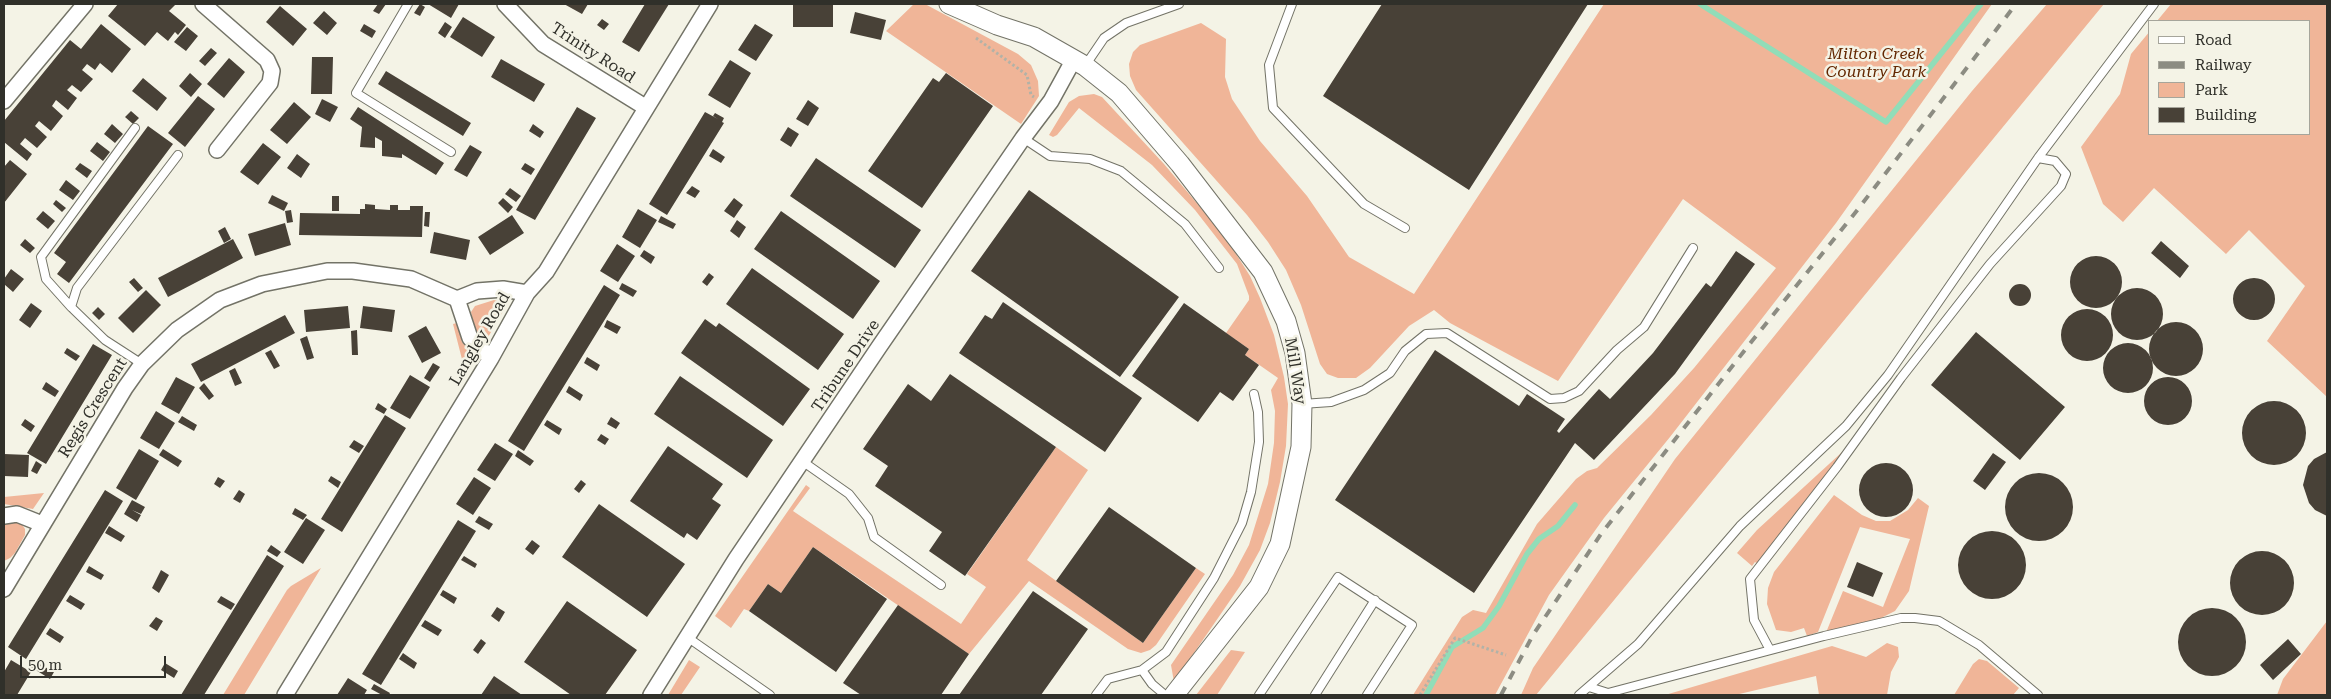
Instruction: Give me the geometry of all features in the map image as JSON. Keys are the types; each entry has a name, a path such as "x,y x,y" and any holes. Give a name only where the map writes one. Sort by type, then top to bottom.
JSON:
{"street":[{"path":"4,101 85,4"},
{"path":"203,4 267,60 272,71 270,82 217,150"},
{"name":"Trinity Road","path":"505,4 543,44 645,107"},
{"name":"Langley Road","path":"285,695 491,358 527,292 546,272 645,107 710,4"},
{"name":"Mill Way","path":"952,5 1034,37 1079,62 1119,93 1180,164 1263,272 1274,292 1295,352 1302,404 1301,447 1280,544 1259,587 1174,695"},
{"name":"Tribune Drive","path":"651,695 802,461 1023,138 1079,62"},
{"name":"Regis Crescent","path":"6,580 125,388 142,364 177,330 220,300 262,284 294,276 327,271 353,271 411,279 457,299"},
{"path":"491,358 470,338 457,299 477,290 503,289 527,292"},
{"path":"4,516 17,514 42,524"}],"lane":[{"path":"408,4 356,93 451,152"},
{"path":"1079,62 1104,38 1126,23 1179,4"},
{"path":"1292,4 1269,65 1274,108 1364,204 1405,228"},
{"path":"1579,695 1638,644 1740,526 1846,426 1888,375 2038,158 2154,4"},
{"path":"135,128 40,256 45,268 46,279 71,307 105,340 142,364"},
{"path":"1023,138 1050,156 1090,159 1121,171 1184,224 1220,268"},
{"path":"71,307 78,288 178,155"},
{"path":"1770,650 1754,620 1750,578 1837,468 1901,378 1990,264 2060,186 2066,174 2055,161 2038,158"},
{"path":"1302,404 1331,402 1364,390 1390,373 1405,352 1426,334 1448,333 1550,399 1564,398 1579,390 1617,350 1644,327 1693,248"},
{"path":"1096,695 1108,679 1142,670 1166,652 1214,578 1242,523 1251,492 1259,442 1258,412 1254,394"},
{"path":"802,461 849,494 868,518 874,538 941,585"},
{"path":"1259,695 1338,577 1412,625 1367,695"},
{"path":"1314,695 1375,600"},
{"path":"1589,687 1608,693 1901,618 1939,622 1979,645 2038,695"},
{"path":"688,637 770,695"},
{"path":"1142,670 1152,684 1165,695"}],"path":[{"path":"976,38 1027,76 1031,95 1051,101"},
{"path":"1420,695 1455,638 1506,655"}],"green space":[{"path":"914,4 925,4 1018,54 1031,65 1038,81 1039,96 1021,124 886,31"},
{"name":"Milton Creek Country Park","path":"1604,4 1992,4 1836,223 1670,437 1604,518 1549,595 1495,695 1413,695 1462,617 1473,610 1486,613 1537,524 1576,479 1587,471 1597,468 1651,415 1694,368 1776,268 1683,199 1558,381 1450,323 1434,310 1409,326 1370,368 1356,378 1338,378 1327,374 1320,364 1301,305 1286,270 1268,242 1247,215 1136,90 1130,76 1129,64 1133,52 1140,45 1201,23 1226,39 1225,77 1232,99 1260,141 1307,196 1349,257 1414,294"},
{"path":"2047,4 2104,4 1536,695 1521,695 1533,668 1675,459 1972,91"},
{"path":"2171,4 2327,4 2327,397 2267,341 2305,286 2249,230 2226,254 2154,188 2123,222 2103,204 2081,147 2120,94 2131,54 2148,33 2148,135 2311,135 2311,20 2158,20"},
{"path":"1094,94 1102,97 1164,164 1226,238 1250,276 1274,335 1288,404 1286,446 1280,482 1270,523 1260,550 1240,586 1174,682 1171,665 1233,575 1249,545 1268,484 1274,443 1275,411 1271,390 1278,378 1245,355 1249,349 1226,333 1249,300 1249,296 1237,264 1195,210 1152,165 1079,108 1057,135 1053,137 1049,135 1069,102 1079,96"},
{"path":"494,300 504,303 505,308 487,339 480,339 476,337 471,312 475,306"},
{"path":"457,323 462,342 472,355 471,362 465,371 453,324"},
{"path":"1876,421 1764,568 1755,562 1752,566 1737,553 1757,530"},
{"path":"1056,447 1088,470 1027,560 1143,643 1196,568 1205,574 1156,645 1150,650 1141,653 1128,649 1029,581 969,654 813,547 781,593 768,584 749,611 744,609 731,628 715,616 806,485 810,488 793,511 961,624 986,587 967,574"},
{"path":"44,493 33,509 4,504 4,497"},
{"path":"1834,495 1862,515 1876,521 1890,521 1908,510 1918,498 1929,506 1909,591 1895,611 1879,619 1825,635 1843,591 1883,607 1910,539 1860,527 1818,632 1807,636 1804,628 1791,632 1776,630 1767,604 1768,588 1774,572"},
{"path":"9,519 21,523 25,529 25,535 15,553 4,561 4,521"},
{"path":"321,568 244,695 223,695 287,590"},
{"path":"2327,621 2327,695 2277,695 2283,679"},
{"path":"1887,643 1898,647 1899,657 1891,672 1887,695 1819,695 1816,676 1735,695 1665,695 1832,646 1866,657"},
{"path":"1231,650 1245,652 1217,695 1196,695"},
{"path":"1979,659 1987,661 2019,688 2013,695 1954,695 1973,664"},
{"path":"689,660 700,667 681,695 668,695"}],"building":[{"path":"118,4 176,4 169,11 186,25 178,35 175,32 168,41 157,32 145,46 108,16"},
{"path":"378,4 386,4 379,14 373,11"},
{"path":"420,4 425,7 420,16 414,13"},
{"path":"428,4 459,4 451,18"},
{"path":"564,4 588,4 582,14"},
{"path":"645,4 669,4 639,52 622,42"},
{"path":"793,4 833,4 833,27 793,27"},
{"path":"1382,4 1588,4 1469,190 1323,96"},
{"path":"280,6 307,29 293,46 266,22"},
{"path":"324,11 337,23 327,35 313,23"},
{"path":"855,12 886,20 881,40 850,33"},
{"path":"463,17 495,37 482,57 450,37"},
{"path":"602,19 609,24 604,30 597,25"},
{"path":"445,22 452,27 445,38 438,33"},
{"path":"101,24 131,49 112,73 100,63 95,70 87,64 82,70 93,79 81,92 72,85 67,90 77,98 68,110 56,100 52,106 63,116 51,131 39,121 35,126 47,137 37,148 25,138 20,144 32,154 27,161 4,142 4,121 70,40 81,49"},
{"path":"364,24 376,31 372,38 360,31"},
{"path":"755,24 773,35 756,61 738,50"},
{"path":"187,27 198,36 186,51 174,42"},
{"path":"211,48 217,53 205,66 199,61"},
{"path":"312,57 333,57 332,94 311,94"},
{"path":"229,58 245,72 224,98 207,84"},
{"path":"501,59 545,84 534,102 491,77"},
{"path":"730,60 751,73 730,108 708,95"},
{"path":"386,71 471,123 463,136 378,84"},
{"path":"190,73 202,84 191,97 179,86"},
{"path":"946,73 993,106 922,208 868,171 933,78 939,82"},
{"path":"143,78 167,98 157,111 132,91"},
{"path":"198,96 215,109 185,147 168,133"},
{"path":"322,99 338,107 330,122 315,114"},
{"path":"808,100 819,108 808,126 796,119"},
{"path":"294,102 311,117 287,144 270,130"},
{"path":"358,107 444,163 436,175 402,154 402,158 382,156 382,141 375,137 375,148 360,147 362,127 350,119"},
{"path":"577,107 596,118 535,220 516,210"},
{"path":"131,111 139,118 133,124 125,117"},
{"path":"705,112 718,119 713,116 715,113 724,118 722,122 724,123 667,215 649,204"},
{"path":"112,124 123,134 115,143 104,134"},
{"path":"533,124 544,132 540,138 529,131"},
{"path":"148,126 173,144 69,283 57,274 66,262 54,253"},
{"path":"788,127 799,134 791,147 780,140"},
{"path":"97,142 110,152 103,161 90,151"},
{"path":"263,143 281,157 258,185 240,172"},
{"path":"470,145 482,152 467,177 454,170"},
{"path":"713,149 725,157 721,163 709,156"},
{"path":"297,154 310,164 301,178 287,168"},
{"path":"816,158 921,230 895,268 790,196"},
{"path":"10,160 27,174 4,203 4,167"},
{"path":"80,163 92,171 87,178 75,169"},
{"path":"525,163 535,169 531,175 521,169"},
{"path":"66,180 80,191 73,200 59,190"},
{"path":"692,186 700,191 695,198 686,193"},
{"path":"510,188 521,196 516,202 505,194"},
{"path":"1029,190 1179,297 1120,377 971,271"},
{"path":"272,195 288,203 284,211 268,203"},
{"path":"332,196 339,196 339,211 332,211"},
{"path":"503,198 513,207 508,213 498,203"},
{"path":"734,198 743,205 734,218 724,211"},
{"path":"56,200 66,208 62,212 53,204"},
{"path":"365,204 375,205 375,209 390,210 390,205 398,205 398,210 410,210 410,206 423,206 422,237 299,235 300,213 360,214 360,209 365,209"},
{"path":"638,209 657,220 640,248 622,237"},
{"path":"291,210 293,222 287,223 285,211"},
{"path":"43,211 55,221 48,229 36,219"},
{"path":"781,211 880,281 853,319 754,249"},
{"path":"425,212 430,212 429,227 424,226"},
{"path":"512,215 524,233 490,255 478,237"},
{"path":"661,216 676,224 673,229 658,222"},
{"path":"737,220 746,227 739,238 730,231"},
{"path":"285,223 291,245 255,256 248,234"},
{"path":"225,227 231,239 224,243 218,231"},
{"path":"434,232 470,240 466,260 430,253"},
{"path":"25,239 35,248 30,253 20,245"},
{"path":"233,239 243,258 168,297 158,278"},
{"path":"2161,241 2189,266 2180,278 2151,253"},
{"path":"617,244 635,256 618,282 600,271"},
{"path":"644,250 655,257 651,264 640,256"},
{"path":"1736,251 1755,264 1675,374 1594,460 1575,443 1474,593 1335,500 1435,350 1519,406 1527,394 1565,419 1557,431 1559,433 1599,389 1610,399 1653,353 1706,283 1711,287"},
{"path":"2091,256 2101,256 2115,263 2122,277 2122,287 2115,301 2101,308 2091,308 2081,304 2074,297 2070,287 2070,277 2074,267 2081,260"},
{"path":"752,268 844,334 818,370 726,304"},
{"path":"11,269 24,279 13,292 4,284 4,279"},
{"path":"709,273 714,277 707,286 702,282"},
{"path":"134,278 143,288 138,292 129,282"},
{"path":"2258,278 2266,281 2272,287 2275,299 2272,311 2266,317 2250,320 2242,317 2236,311 2233,295 2236,287 2242,281"},
{"path":"622,283 637,291 633,297 619,289"},
{"path":"2020,284 2028,287 2031,295 2028,303 2020,306 2012,303 2009,295 2012,287"},
{"path":"604,285 620,295 524,451 508,441"},
{"path":"2137,288 2147,290 2155,296 2161,304 2163,314 2161,324 2155,332 2147,338 2137,340 2127,338 2119,332 2113,324 2111,314 2113,304 2119,296 2127,290"},
{"path":"146,290 161,305 133,333 118,318"},
{"path":"1003,302 1142,398 1105,452 959,353 985,315 992,319"},
{"path":"31,303 42,311 30,328 19,320"},
{"path":"1184,303 1249,349 1245,355 1259,365 1233,401 1220,392 1198,422 1132,376"},
{"path":"348,306 350,328 306,332 304,310"},
{"path":"363,306 395,310 392,332 360,328"},
{"path":"98,307 105,314 99,320 92,313"},
{"path":"2082,309 2092,309 2101,313 2109,321 2113,335 2109,349 2101,357 2092,361 2082,361 2073,357 2065,349 2061,340 2061,330 2065,321 2073,313"},
{"path":"285,315 295,333 201,382 191,364"},
{"path":"705,319 716,327 719,323 810,389 783,426 681,353"},
{"path":"607,320 621,327 617,334 604,327"},
{"path":"2176,322 2186,324 2195,330 2201,339 2203,349 2201,359 2195,368 2186,374 2176,376 2166,374 2157,368 2151,359 2149,349 2151,339 2157,330 2166,324"},
{"path":"426,326 441,353 422,363 408,336"},
{"path":"357,330 358,355 352,355 351,331"},
{"path":"1976,332 2065,407 2020,460 1931,385"},
{"path":"307,336 314,358 307,360 300,339"},
{"path":"2123,343 2133,343 2146,350 2153,363 2153,373 2146,386 2133,393 2123,393 2114,389 2107,382 2103,373 2103,363 2107,354 2114,347"},
{"path":"93,344 112,355 46,464 27,453"},
{"path":"67,348 80,356 76,361 64,353"},
{"path":"271,350 280,366 274,369 265,353"},
{"path":"587,357 600,365 597,371 584,363"},
{"path":"433,363 440,367 430,382 424,378"},
{"path":"235,368 242,383 235,386 229,371"},
{"path":"950,374 1056,447 965,576 929,551 942,532 875,486 888,466 863,449 908,384 931,401"},
{"path":"410,375 430,387 410,419 390,408"},
{"path":"680,376 773,440 747,478 654,414"},
{"path":"176,377 195,387 179,414 161,404"},
{"path":"2168,377 2177,379 2185,384 2190,392 2192,401 2190,410 2185,418 2177,423 2168,425 2159,423 2151,418 2146,410 2144,401 2146,392 2151,384 2159,379"},
{"path":"46,382 59,391 55,397 42,389"},
{"path":"204,383 214,396 209,400 199,388"},
{"path":"569,386 583,395 580,401 566,392"},
{"path":"2274,401 2292,407 2300,415 2306,433 2300,451 2292,459 2274,465 2256,459 2248,451 2242,433 2248,415 2256,407"},
{"path":"378,403 387,409 384,414 375,409"},
{"path":"156,411 175,423 159,449 140,438"},
{"path":"385,415 406,428 342,532 321,519"},
{"path":"182,416 197,425 194,431 178,422"},
{"path":"611,417 620,423 616,429 607,424"},
{"path":"25,419 35,426 31,432 21,425"},
{"path":"547,420 562,429 559,435 544,425"},
{"path":"601,434 609,439 605,445 597,440"},
{"path":"354,440 364,446 359,453 349,447"},
{"path":"495,443 513,454 495,481 477,470"},
{"path":"668,446 723,484 712,499 721,505 697,540 687,533 684,538 630,501"},
{"path":"139,449 159,461 136,500 116,488"},
{"path":"163,449 182,461 178,467 159,455"},
{"path":"518,450 534,461 530,466 515,456"},
{"path":"2327,452 2327,516 2315,510 2309,503 2303,485 2308,466 2314,459"},
{"path":"1993,453 2006,462 1985,490 1973,481"},
{"path":"4,454 29,455 28,477 4,476"},
{"path":"36,461 42,465 37,474 31,471"},
{"path":"1886,463 1896,465 1905,471 1911,480 1913,490 1911,500 1905,509 1896,515 1886,517 1876,515 1867,509 1861,500 1859,490 1861,480 1867,471 1876,465"},
{"path":"2032,473 2046,473 2058,478 2068,488 2073,500 2073,514 2068,526 2058,536 2046,541 2032,541 2020,536 2010,526 2005,514 2005,500 2010,488 2020,478"},
{"path":"331,476 341,482 338,488 328,481"},
{"path":"218,477 225,481 220,488 214,484"},
{"path":"474,477 491,488 473,515 456,504"},
{"path":"581,480 586,484 579,493 574,489"},
{"path":"105,490 123,501 26,659 8,647"},
{"path":"239,490 245,494 240,503 233,499"},
{"path":"132,500 145,507 141,514 132,510 141,515 137,522 124,514"},
{"path":"599,504 685,564 647,617 562,557"},
{"path":"1109,507 1196,568 1143,643 1056,581"},
{"path":"295,508 307,515 303,520 292,514"},
{"path":"479,516 493,524 489,530 475,522"},
{"path":"306,518 325,530 303,564 284,552"},
{"path":"458,520 476,531 381,685 362,674"},
{"path":"109,526 125,536 121,542 105,533"},
{"path":"1999,531 2011,537 2020,546 2026,558 2024,578 2016,589 1999,599 1985,599 1968,589 1960,578 1958,558 1968,541 1979,533"},
{"path":"532,540 540,546 533,555 525,549"},
{"path":"271,545 281,552 277,557 267,551"},
{"path":"813,547 887,599 836,672 749,611 768,584 781,593"},
{"path":"2256,551 2268,551 2285,560 2292,571 2294,583 2292,595 2285,606 2268,615 2256,615 2244,610 2235,601 2230,589 2230,577 2235,565 2244,556"},
{"path":"267,555 284,566 204,695 181,695"},
{"path":"464,556 477,564 475,568 461,560"},
{"path":"1857,562 1883,573 1873,597 1847,587"},
{"path":"89,566 104,575 101,580 86,572"},
{"path":"161,570 169,575 159,593 152,588"},
{"path":"443,590 457,598 454,604 440,595"},
{"path":"1033,591 1088,629 1041,695 959,695"},
{"path":"70,595 85,604 81,610 66,601"},
{"path":"221,596 235,604 231,610 217,602"},
{"path":"567,601 637,650 605,695 571,695 524,662"},
{"path":"898,605 969,654 941,695 861,695 843,683"},
{"path":"497,607 505,612 499,622 491,616"},
{"path":"2212,608 2225,611 2236,618 2243,629 2246,642 2243,655 2236,666 2225,673 2212,676 2199,673 2188,666 2181,655 2178,642 2181,629 2188,618 2199,611"},
{"path":"156,617 163,621 157,631 149,626"},
{"path":"425,620 442,630 438,636 421,626"},
{"path":"50,628 64,637 60,643 46,634"},
{"path":"481,639 486,643 478,654 473,650"},
{"path":"2288,639 2301,654 2273,680 2260,665"},
{"path":"403,653 417,663 414,669 399,659"},
{"path":"11,660 31,672 17,695 4,695 4,672"},
{"path":"34,661 54,672 50,679 31,667"},
{"path":"165,663 178,671 174,678 161,670"},
{"path":"494,676 522,695 481,695"},
{"path":"348,678 367,690 364,695 337,695"},
{"path":"374,684 390,693 389,695 382,695 371,689"}],"waterway":[{"path":"1700,4 1886,122 1981,4"},
{"path":"1426,695 1452,647 1483,628 1499,606 1527,554 1539,539 1558,526 1575,505"}],"railway":[{"path":"1501,695 1533,635 1601,534 1855,213 2016,4"}]}
